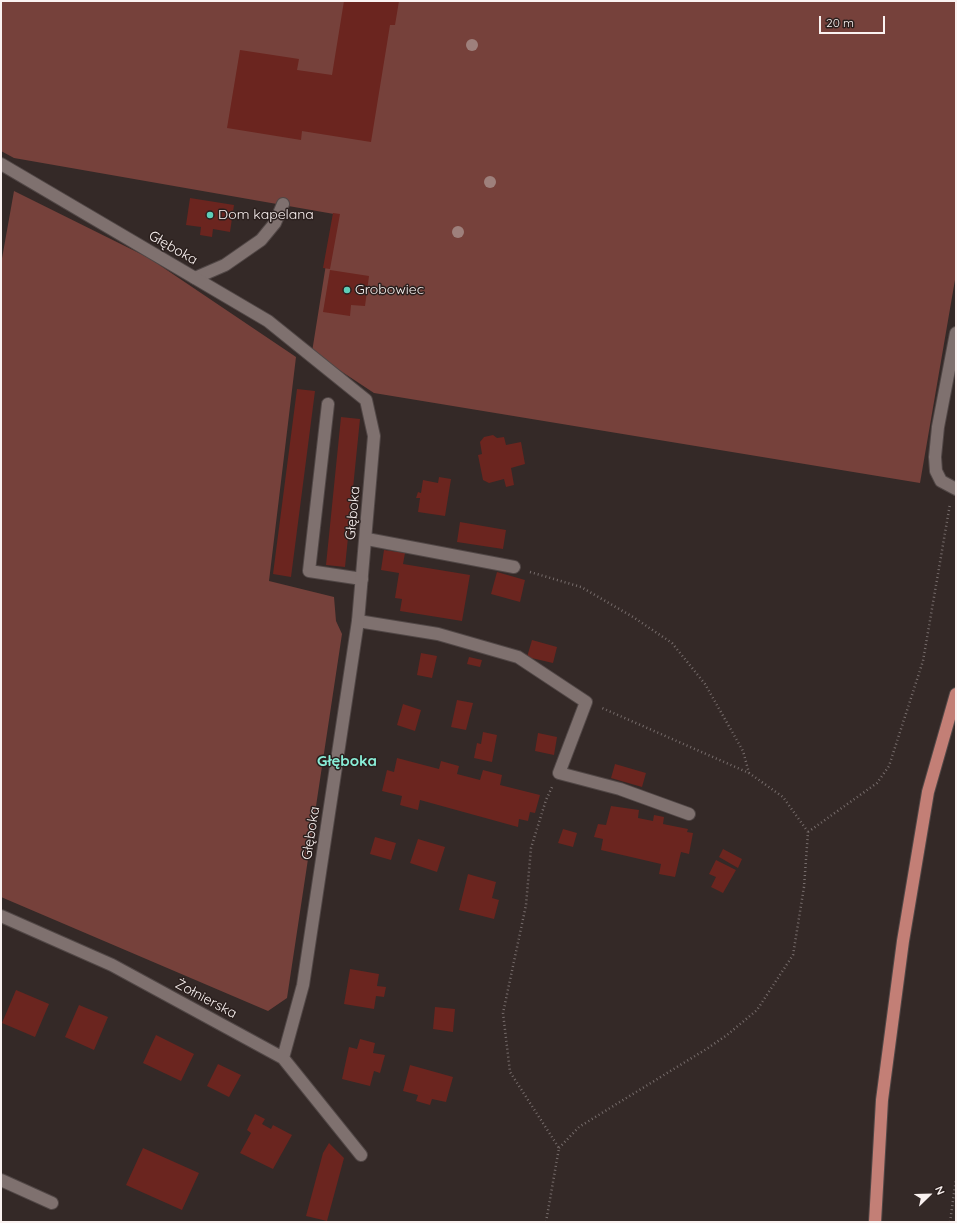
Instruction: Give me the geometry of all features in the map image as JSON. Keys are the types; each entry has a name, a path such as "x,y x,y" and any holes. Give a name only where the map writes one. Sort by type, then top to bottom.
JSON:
{"main road":[{"path":"875,1222 882,1100 903,941 928,792 956,694"}],"street":[{"name":"Głęboka","path":"1,164 268,321 366,400 374,436 358,621 303,985 283,1058"},
{"path":"195,278 225,265 261,240 274,223 282,204"},
{"path":"954,489 941,481 936,471 935,457 938,427 956,333"},
{"path":"328,404 308,572 362,579"},
{"path":"366,539 514,567"},
{"path":"358,621 438,634 518,658 586,702 559,773 620,789 689,814"},
{"name":"Żołnierska","path":"1,916 112,965 283,1058 361,1155"},
{"path":"1,1180 52,1203"}],"path":[{"path":"808,832 877,783 889,766 923,661 954,489"},
{"path":"514,567 580,587 633,617 672,643 705,684 743,751 749,773"},
{"path":"546,1222 559,1148 579,1127 708,1048 757,1010 793,955 804,887 808,832 783,797 749,773 586,702"},
{"path":"559,773 546,800 531,848 526,905 502,1013 510,1072 559,1148"},
{"path":"950,1222 956,1179"}],"shaded area":[{"path":"1,1 956,1 956,274 920,483 374,393 312,352 334,214 14,158 1,151"},
{"path":"14,191 149,258 296,357 269,581 334,597 336,621 342,634 287,998 268,1011 1,897 1,264"}],"building":[{"path":"344,1 399,1 395,25 390,25 371,142 302,131 301,140 227,128 240,50 299,59 297,70 332,75"},
{"name":"Dom kapelana","path":"190,198 234,205 230,232 213,229 212,237 200,235 201,227 186,225"},
{"path":"333,213 340,214 330,269 323,268"},
{"name":"Grobowiec","path":"330,270 369,276 365,306 351,305 350,316 323,312"},
{"path":"297,389 315,391 291,577 273,574"},
{"path":"341,417 360,419 345,567 326,565"},
{"path":"493,435 497,438 504,437 506,445 521,442 525,464 511,468 514,485 506,487 504,479 489,483 483,480 478,455 482,454 480,442 484,437"},
{"path":"439,477 451,479 445,516 418,512 420,498 416,498 418,492 421,493 423,480 438,483"},
{"path":"460,522 506,530 503,549 457,542"},
{"path":"384,550 405,553 403,564 470,575 462,621 400,611 402,599 395,598 399,573 381,570"},
{"path":"497,572 525,580 520,602 491,594"},
{"path":"532,640 557,647 553,663 527,657"},
{"path":"421,653 437,656 432,678 417,675"},
{"path":"469,657 482,660 480,667 467,664"},
{"path":"457,700 473,703 466,730 451,727"},
{"path":"403,704 421,710 415,731 397,725"},
{"path":"483,732 497,735 492,762 474,758 477,743 481,744"},
{"path":"538,733 557,737 554,755 535,751"},
{"path":"397,758 439,769 441,761 459,766 457,774 480,780 483,770 502,775 500,785 540,795 535,813 530,812 528,821 519,819 518,827 420,800 418,810 400,805 402,796 382,791 387,770 394,772"},
{"path":"615,764 646,773 642,787 611,778"},
{"path":"611,806 639,810 638,818 653,821 654,815 664,817 663,824 688,829 687,832 693,833 689,854 681,852 675,877 659,874 661,864 601,850 603,839 594,837 598,824 606,825"},
{"path":"563,829 577,833 573,847 558,843"},
{"path":"375,837 396,843 391,860 370,854"},
{"path":"418,839 445,847 437,872 410,863"},
{"path":"723,849 742,859 738,868 719,857"},
{"path":"716,860 736,870 723,893 711,887 716,877 709,874"},
{"path":"468,874 496,882 492,898 499,900 494,919 459,910"},
{"path":"350,969 379,974 377,986 386,987 384,997 376,996 374,1009 344,1004"},
{"path":"16,990 49,1004 35,1037 2,1023"},
{"path":"79,1005 108,1017 94,1050 65,1037"},
{"path":"435,1007 455,1009 453,1032 433,1029"},
{"path":"156,1035 194,1054 181,1081 143,1063"},
{"path":"360,1039 375,1043 373,1053 385,1055 380,1073 374,1071 370,1086 342,1079 349,1047 357,1049"},
{"path":"218,1064 241,1075 229,1097 207,1086"},
{"path":"410,1065 453,1077 446,1102 432,1099 430,1105 416,1101 418,1095 403,1091"},
{"path":"255,1114 265,1119 262,1124 271,1129 273,1125 292,1135 273,1169 240,1153 251,1133 247,1130"},
{"path":"329,1143 344,1158 327,1221 306,1216 323,1153"},
{"path":"143,1148 199,1173 182,1210 126,1185"}],"place":[{"name":"Dom kapelana","path":"210,215"},
{"name":"Grobowiec","path":"347,290"}],"district":[{"name":"Głęboka","path":"347,761"}]}
